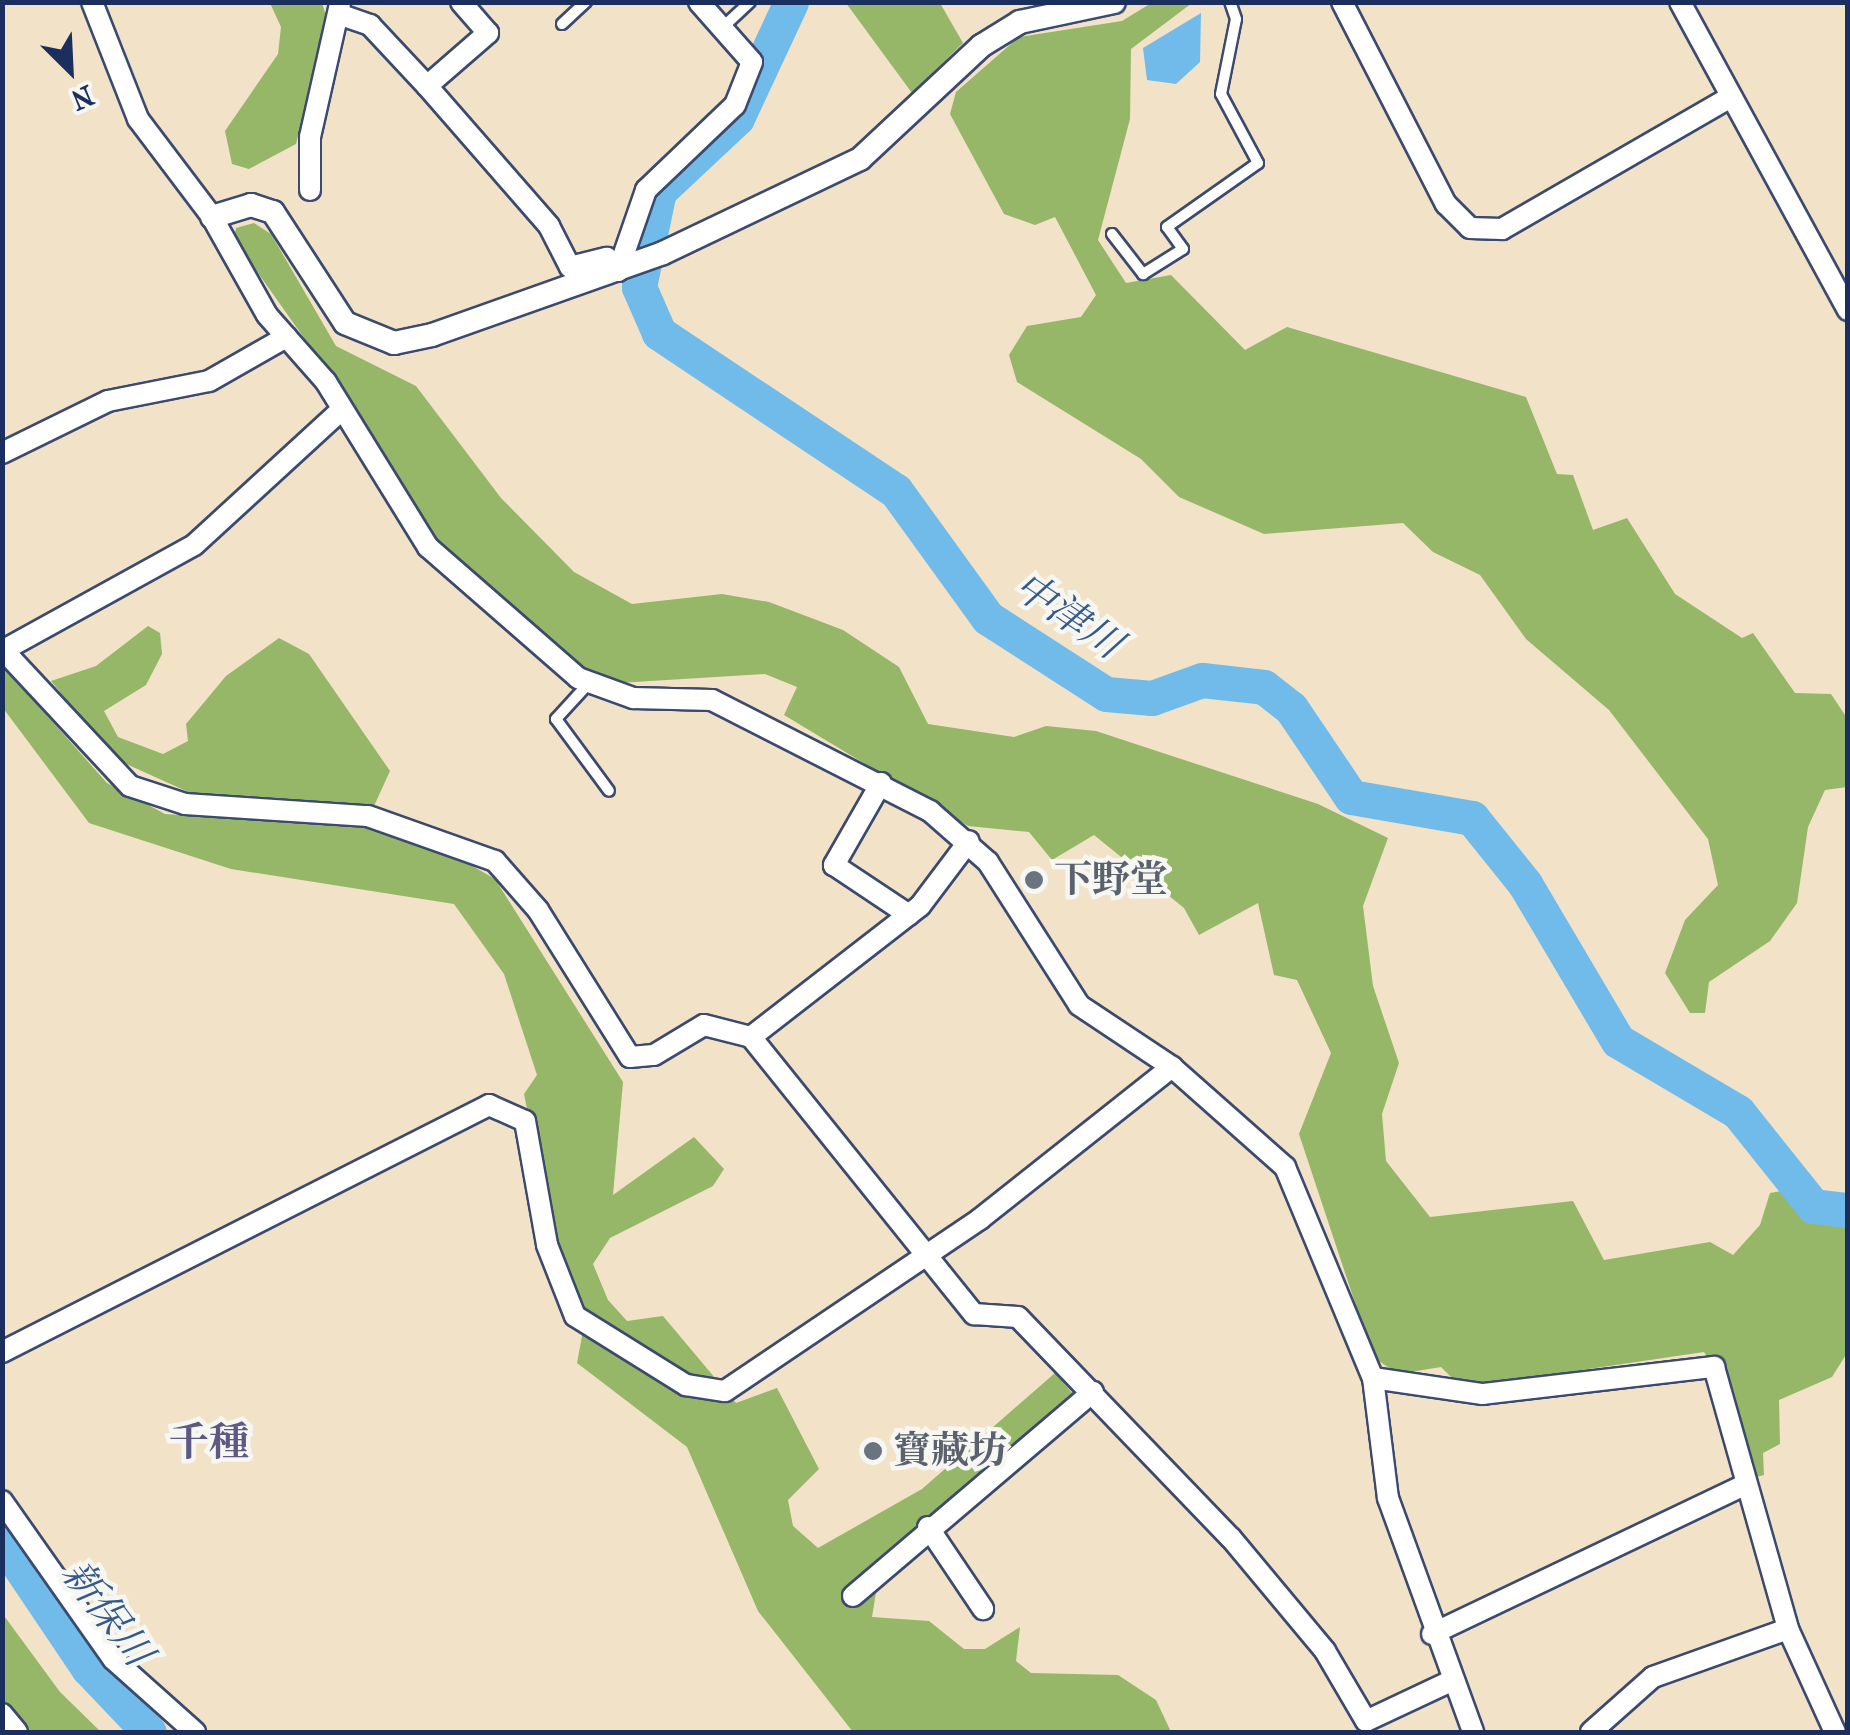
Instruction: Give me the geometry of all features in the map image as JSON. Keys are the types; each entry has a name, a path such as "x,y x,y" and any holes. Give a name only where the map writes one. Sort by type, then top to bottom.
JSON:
{"street":[{"path":"92,2 138,119 212,217 286,337 428,548 589,682 633,698 712,700 881,783 970,841 1059,984 1172,1067 1285,1168 1373,1378 1388,1498 1449,1682 1473,1732"},
{"path":"427,86 488,33 461,2"},
{"path":"623,269 646,190 735,105 752,62 699,2"},
{"path":"212,217 251,205 273,212 345,323 394,343 663,253 860,159 981,46 1020,22 1114,2"},
{"path":"1342,2 1446,204 1470,228 1502,229 1732,97"},
{"path":"1680,2 1848,310"},
{"path":"310,190 310,138 342,9 370,25 427,86 549,226 570,267 606,258 623,269"},
{"path":"2,453 108,401 209,381 286,337"},
{"path":"340,412 218,527 4,651 130,786 185,804 368,816 496,861 538,910 630,1057 654,1055 704,1026 751,1038 919,1256 974,1314 1018,1317 1295,1610 1366,1721 1449,1682"},
{"path":"881,783 834,865 908,915"},
{"path":"751,1038 908,915 970,841"},
{"path":"2,1352 488,1104 524,1121 547,1245 575,1316 686,1385 724,1390 749,1382 1172,1067"},
{"path":"1373,1378 1483,1394 1714,1367 1744,1485 1788,1629 1836,1732"},
{"path":"853,1596 928,1527 1093,1392"},
{"path":"1432,1634 1744,1485"},
{"path":"2,1501 113,1659 194,1732"},
{"path":"928,1527 983,1609"},
{"path":"1591,1732 1654,1677 1788,1629"},
{"path":"2,1714 17,1732"}],"lane":[{"path":"562,24 586,2"},
{"path":"722,28 750,2"},
{"path":"1112,234 1142,274 1183,249 1167,227 1258,163 1221,94 1236,20 1230,2"},
{"path":"589,682 556,719 609,791"}],"green space":[{"path":"1153,2 1192,3 1131,49 1130,119 1098,240 1126,283 1171,275 1245,350 1287,327 1526,397 1557,474 1573,475 1593,530 1627,518 1675,594 1742,638 1753,633 1795,693 1831,694 1847,718 1847,787 1825,790 1808,827 1797,903 1770,941 1709,982 1705,1013 1690,1013 1665,973 1685,920 1718,885 1708,839 1609,710 1526,639 1480,575 1433,552 1403,523 1264,534 1179,497 1141,459 1017,382 1009,355 1027,326 1081,317 1096,295 1055,217 1035,225 1004,214 950,114 956,92 1019,37 1122,21"},
{"path":"270,3 322,3 327,19 296,144 249,169 232,164 225,131 278,54 281,27"},
{"path":"846,3 940,3 963,43 912,93"},
{"path":"254,223 271,234 336,346 416,386 501,498 574,572 632,604 722,594 769,602 843,630 899,667 928,724 1014,737 1046,726 1096,731 1318,804 1388,838 1363,906 1373,986 1399,1063 1382,1114 1386,1161 1430,1217 1573,1201 1604,1260 1710,1242 1733,1255 1760,1225 1770,1193 1781,1191 1834,1221 1847,1217 1847,1353 1832,1377 1779,1400 1780,1444 1763,1453 1764,1475 1753,1478 1733,1391 1704,1352 1480,1385 1457,1383 1441,1367 1398,1374 1373,1357 1299,1134 1331,1053 1297,980 1274,975 1258,903 1199,935 1184,908 1094,835 1052,860 1029,832 968,826 784,715 797,687 765,674 618,683 572,663 428,534 362,420 234,239 236,228"},
{"path":"148,626 160,633 162,654 146,685 104,711 118,737 163,754 188,741 186,724 226,676 279,638 309,654 390,771 374,806 195,795 113,758 51,681 96,666"},
{"path":"2,665 107,783 165,814 368,828 448,852 495,879 623,1082 613,1195 694,1137 724,1169 713,1186 610,1238 593,1264 608,1300 627,1321 663,1316 736,1403 777,1388 819,1469 788,1500 793,1526 818,1548 922,1489 1055,1373 1073,1394 882,1555 872,1617 929,1621 964,1649 985,1649 1020,1627 1016,1661 1031,1673 1118,1675 1156,1700 1171,1732 853,1732 758,1611 687,1447 577,1363 586,1315 558,1264 524,1094 537,1075 504,974 454,904 231,869 89,823 3,708"},
{"path":"2,1613 60,1692 101,1732 3,1732"}],"water":[{"path":"1201,13 1200,62 1176,84 1147,80 1143,48"}],"waterway":[{"name":"中津川","path":"791,2 737,118 659,191 639,287 659,333 896,491 988,618 1106,694 1152,698 1202,680 1264,687 1291,708 1351,797 1472,818 1525,884 1618,1041 1738,1112 1813,1206 1848,1210"},
{"name":"新保川","path":"2,1540 88,1668 149,1732"}],"place":[{"name":"下野堂","path":"1034,880"},
{"name":"寶藏坊","path":"873,1451"}],"district":[{"name":"千種","path":"209,1442"}]}
